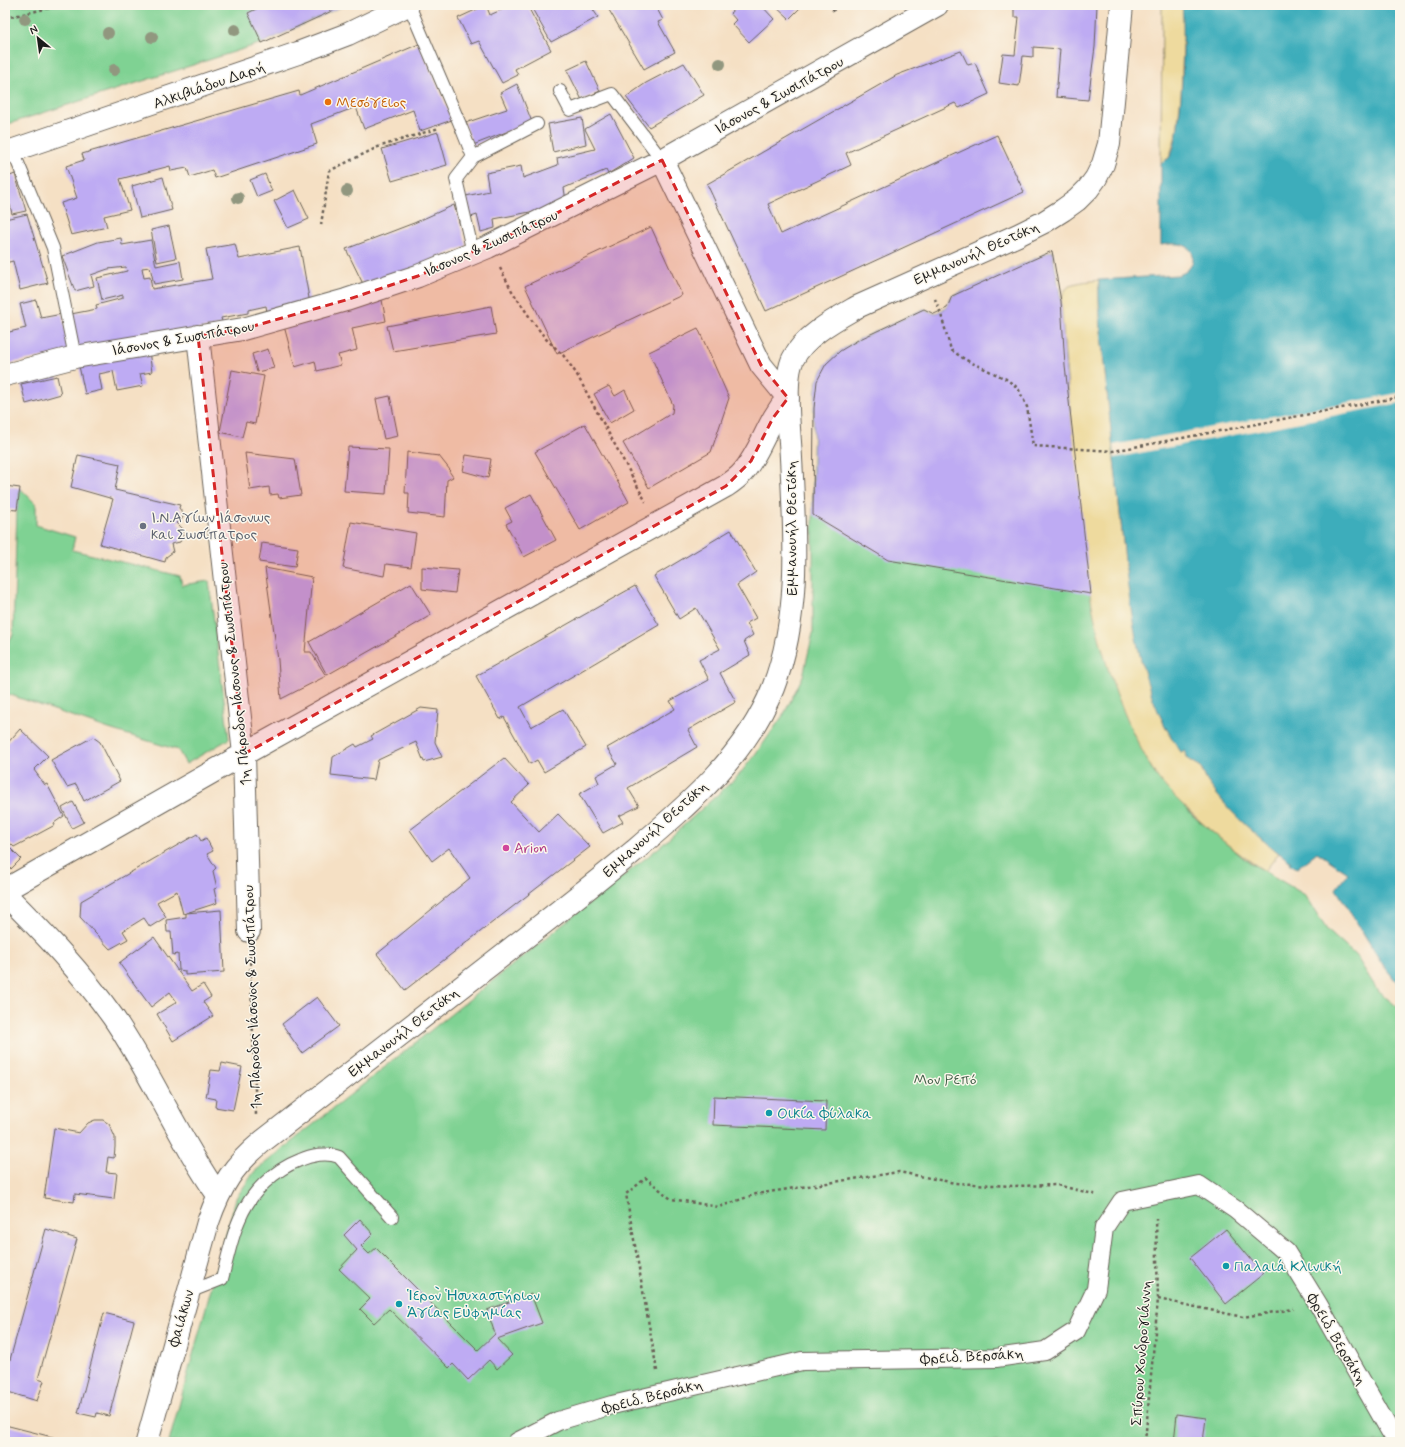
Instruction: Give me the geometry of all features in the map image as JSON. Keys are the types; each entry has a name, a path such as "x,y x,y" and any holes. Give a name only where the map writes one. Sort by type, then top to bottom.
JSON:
{"street":[{"name":"Αλκιβιάδου Δαρή","path":"9,152 298,53 348,34 408,5"},
{"name":"Ιάσονος & Σωσιπάτρου","path":"5,375 75,357 243,329 346,300 418,276 481,250 662,160 937,5"},
{"name":"Εμμανουήλ Θεοτόκη","path":"218,1195 230,1175 254,1149 594,884 676,815 704,788 739,747 756,721 772,689 784,653 790,623 794,543 788,398 790,370 794,358 800,349 826,325 857,307 1044,222 1078,200 1088,189 1103,164 1109,144 1122,5"},
{"path":"5,890 244,754 726,486 737,478 751,461 773,418 788,398 761,365 662,160"},
{"name":"1η Πάροδος Ιάσονος & Σωσιπάτρου","path":"198,336 244,754 249,931"},
{"path":"5,894 76,968 113,1018 145,1070 192,1155 218,1195"},
{"name":"Φρειδ. Βερσάκη","path":"517,1442 558,1421 612,1405 802,1361 996,1358 1045,1351 1076,1331 1096,1290 1104,1228 1122,1201 1199,1185 1236,1210 1286,1252 1318,1304 1397,1442"},
{"name":"Φαιάκων","path":"147,1442 208,1222 218,1195"}],"lane":[{"path":"408,5 460,122 473,157"},
{"path":"560,91 570,110 612,94 662,160"},
{"path":"481,250 456,179 473,157 537,124"},
{"path":"9,152 53,248 75,357"},
{"path":"189,1292 222,1279 239,1219 249,1201 270,1178 291,1163 305,1158 332,1154 339,1157 392,1217"}],"path":[{"path":"5,18 63,5"},
{"path":"828,5 836,13"},
{"path":"322,225 328,171 378,147 460,122"},
{"path":"481,250 546,339 563,355 576,373 658,524"},
{"path":"934,297 951,350 966,360 1006,379 1018,388 1027,407 1033,446 1113,451 1400,397"},
{"name":"1η Πάροδος Ιάσονος & Σωσιπάτρου","path":"249,931 256,1118"},
{"path":"661,1393 626,1194 646,1178 671,1199 719,1207 756,1194 899,1172 955,1183 1012,1186 1057,1185 1122,1201"},
{"name":"Σπύρου Χονδρογιάννη","path":"1145,1442 1158,1299 1155,1193"},
{"path":"1158,1299 1243,1317 1318,1304"}],"highlighted area":[{"path":"662,160 761,365 788,398 773,418 751,461 726,486 244,754 198,336 243,329 346,300 418,276 539,222"}],"green space":[{"path":"5,5 345,5 262,43 5,125"},
{"name":"Μον Ρεπό","path":"1052,251 1061,301 1065,366 1092,605 1102,648 1131,728 1154,773 1193,816 1246,860 1305,895 1327,930 1356,956 1378,991 1400,1009 1400,1442 169,1442 236,1198 254,1172 662,845 739,775 784,714 803,676 813,633 814,408 817,381 826,364 840,351 858,340 924,309 934,314 947,308 952,296"},
{"path":"20,488 36,504 36,525 75,537 72,550 180,576 182,585 209,581 229,739 186,764 178,750 109,729 5,693 5,647 13,635 17,510"}],"sand":[{"path":"1162,5 1182,5 1184,18 1181,95 1177,132 1169,158 1161,163"},
{"path":"1099,280 1102,344 1126,570 1137,636 1148,681 1158,711 1172,738 1181,751 1185,751 1185,755 1189,760 1201,769 1217,795 1233,813 1279,853 1265,871 1209,829 1165,787 1156,776 1133,733 1124,712 1102,649 1092,605 1086,560 1068,393 1061,301 1066,289 1070,286 1080,282"}],"water":[{"path":"1182,5 1400,5 1400,986 1383,965 1336,889 1348,873 1317,852 1297,868 1290,864 1291,862 1237,817 1206,780 1201,768 1185,755 1185,751 1181,752 1166,727 1153,700 1137,641 1127,581 1102,344 1099,280 1178,275 1184,273 1188,269 1193,260 1191,251 1183,245 1161,245 1161,163 1169,158 1174,148 1180,109 1183,60"}],"pier":[{"path":"1399,393 1400,403 1114,458 1113,445"}],"building":[{"path":"264,5 345,5 262,43 248,13"},
{"path":"486,5 490,15 512,5 527,5 551,50 515,69 518,75 502,83 479,41 471,44 458,18"},
{"path":"530,5 590,5 598,17 551,42"},
{"path":"606,5 655,5 663,20 658,22 675,52 644,69"},
{"path":"739,5 761,5 774,19 749,42 732,24 736,20 730,13"},
{"path":"774,5 803,5 789,19"},
{"path":"1014,5 1097,5 1095,47 1088,100 1056,97 1060,49 1033,47 1033,57 1023,56 1019,86 999,83 1003,54 1015,55 1019,17 1014,17"},
{"path":"419,44 452,120 420,131 413,110 364,129 356,107 311,124 317,144 215,178 212,170 190,177 187,168 171,171 170,166 120,179 130,210 104,216 107,227 71,235 61,203 77,198 66,166 84,160 82,154 299,91 300,95"},
{"path":"961,51 968,65 975,63 989,94 959,108 955,103 846,153 851,165 768,204 781,234 997,135 1024,192 766,311 707,184 897,75"},
{"path":"586,61 600,91 582,100 567,70"},
{"path":"684,63 704,95 649,127 626,97 646,83"},
{"path":"517,84 532,122 473,145 465,123 507,109 500,93"},
{"path":"611,114 634,158 608,174 606,170 564,188 566,201 532,218 530,212 494,219 495,228 481,232 477,215 471,217 466,196 489,191 486,173 521,166 523,178 558,165 557,158 595,149 585,129"},
{"path":"582,118 586,144 553,152 548,124"},
{"path":"438,132 447,165 392,181 382,149"},
{"path":"15,174 26,211 12,214 10,205 5,206 5,178"},
{"path":"265,174 272,191 257,197 250,180"},
{"path":"163,177 172,210 140,218 132,186"},
{"path":"295,190 309,219 288,228 274,201"},
{"path":"454,205 466,246 365,288 346,249 414,223"},
{"path":"27,214 48,283 20,290 13,261 5,263 5,219"},
{"path":"169,226 176,258 157,262 151,230"},
{"path":"651,227 682,295 557,354 525,286"},
{"path":"121,238 122,245 151,240 156,266 180,261 183,279 154,284 150,267 142,268 144,278 150,277 152,289 212,279 206,249 235,244 239,259 300,247 310,304 267,312 266,306 248,310 248,313 221,318 223,325 78,349 71,314 97,309 96,305 123,298 123,295 102,300 97,278 127,271 126,267 108,269 91,275 94,286 75,291 62,256 98,242"},
{"path":"1052,251 1061,301 1065,366 1091,594 888,560 813,515 814,408 817,381 826,364 840,351 858,340 924,309 934,314 947,308 952,296"},
{"path":"381,295 386,321 352,328 357,350 338,355 341,365 317,371 315,361 295,367 284,326"},
{"path":"36,300 41,318 62,314 69,352 5,364 5,333 26,328 20,304"},
{"path":"491,306 496,334 393,351 387,326"},
{"path":"698,328 729,398 711,452 649,488 623,443 672,413 673,405 649,352"},
{"path":"268,349 274,368 257,372 252,354"},
{"path":"149,351 152,372 140,374 143,386 117,391 113,371 99,374 102,390 85,394 79,366"},
{"path":"232,370 264,376 255,424 246,422 242,437 220,432"},
{"path":"57,376 61,394 26,404 21,384"},
{"path":"609,386 615,396 625,390 634,409 610,423 594,394"},
{"path":"390,396 398,436 384,439 376,399"},
{"path":"585,424 629,502 580,530 535,452"},
{"path":"348,447 389,449 386,494 344,491"},
{"path":"407,452 439,456 450,470 449,471 453,477 447,480 445,517 408,513 409,493 405,493"},
{"path":"245,453 295,459 301,495 279,498 278,494 270,495 269,487 250,490"},
{"name":"Ι.Ν.Αγίων Ιάσονως και Σωσίπατρος","path":"78,455 120,464 115,490 180,505 179,508 183,517 177,523 183,529 183,536 180,542 171,544 173,552 166,557 165,562 100,544 113,499 71,487"},
{"path":"466,455 491,459 488,478 463,471"},
{"path":"5,486 20,488 17,510 5,509"},
{"path":"531,494 556,540 524,557 506,524 512,521 505,508"},
{"path":"351,522 416,533 411,567 386,564 384,576 343,568"},
{"path":"731,530 756,572 737,585 756,618 747,623 753,635 744,641 750,655 720,673 736,702 688,730 697,747 628,788 639,806 619,816 623,822 603,833 579,794 599,783 596,776 617,764 607,748 675,709 670,701 709,680 699,660 720,649 696,608 679,619 654,576"},
{"path":"262,543 298,548 295,567 259,562"},
{"path":"422,567 458,570 455,593 422,589"},
{"path":"265,568 312,577 305,652 311,652 326,676 281,699 278,660"},
{"path":"411,583 431,615 327,675 309,642"},
{"path":"635,586 659,625 520,707 531,727 563,709 586,747 544,772 537,760 530,764 504,717 500,719 476,676"},
{"path":"421,708 438,710 435,742 442,757 424,762 416,742 378,760 374,780 331,775 333,757 355,744 357,747 373,739 371,736"},
{"path":"20,729 48,756 34,770 45,785 47,784 64,816 54,823 55,825 14,847 5,838 5,746"},
{"path":"93,737 100,742 120,781 84,801 76,784 67,787 51,760"},
{"name":"Arion","path":"504,758 529,785 511,802 539,832 558,814 590,847 405,990 377,954 470,878 449,848 432,861 410,830"},
{"path":"73,802 84,822 72,828 62,808"},
{"path":"197,834 201,841 206,838 213,851 207,854 216,868 213,871 217,888 214,889 217,903 183,914 177,891 157,902 166,917 150,927 144,918 123,931 128,939 110,949 80,917 81,901"},
{"path":"6,844 21,859 11,869 5,863"},
{"path":"221,910 224,972 185,975 185,971 179,970 178,954 173,955 171,932 167,932 166,920 186,917 186,913"},
{"path":"154,937 192,991 203,984 211,997 203,1002 213,1016 173,1041 157,1014 177,1002 170,992 151,1007 119,963"},
{"path":"317,997 339,1026 302,1053 282,1024"},
{"path":"222,1063 242,1067 233,1110 215,1107 216,1099 206,1097 211,1070 220,1071"},
{"name":"Οικία Φύλακα","path":"714,1096 826,1101 825,1130 713,1125"},
{"path":"95,1120 103,1120 109,1124 115,1137 114,1158 108,1157 106,1172 117,1173 114,1199 75,1194 74,1202 44,1198 54,1128 79,1133 88,1123"},
{"name":"Ἱερὸν Ἡσυχαστήριον Ἀγίας Εὐφημίας","path":"360,1219 373,1234 361,1246 369,1254 376,1248 478,1350 495,1334 487,1310 531,1294 542,1323 497,1339 512,1355 497,1369 489,1360 468,1380 453,1364 449,1368 389,1309 374,1323 360,1309 370,1299 339,1269 357,1250 344,1235"},
{"path":"46,1229 77,1239 38,1379 44,1381 37,1401 5,1391 5,1378"},
{"name":"Παλαιά Κλινική","path":"1226,1229 1263,1274 1226,1304 1190,1258"},
{"path":"104,1313 134,1321 109,1416 97,1413 96,1417 78,1413"},
{"path":"1177,1414 1206,1418 1203,1442 1174,1442"},
{"path":"5,1425 68,1441 68,1442 5,1442"}],"place":[{"name":"Μεσόγειος","path":"328,102"},
{"name":"Ι.Ν.Αγίων Ιάσονως και Σωσίπατρος","path":"143,526"},
{"name":"Arion","path":"506,848"},
{"name":"Οικία Φύλακα","path":"769,1113"},
{"name":"Παλαιά Κλινική","path":"1226,1266"},
{"name":"Ἱερὸν Ἡσυχαστήριον Ἀγίας Εὐφημίας","path":"399,1304"}]}
